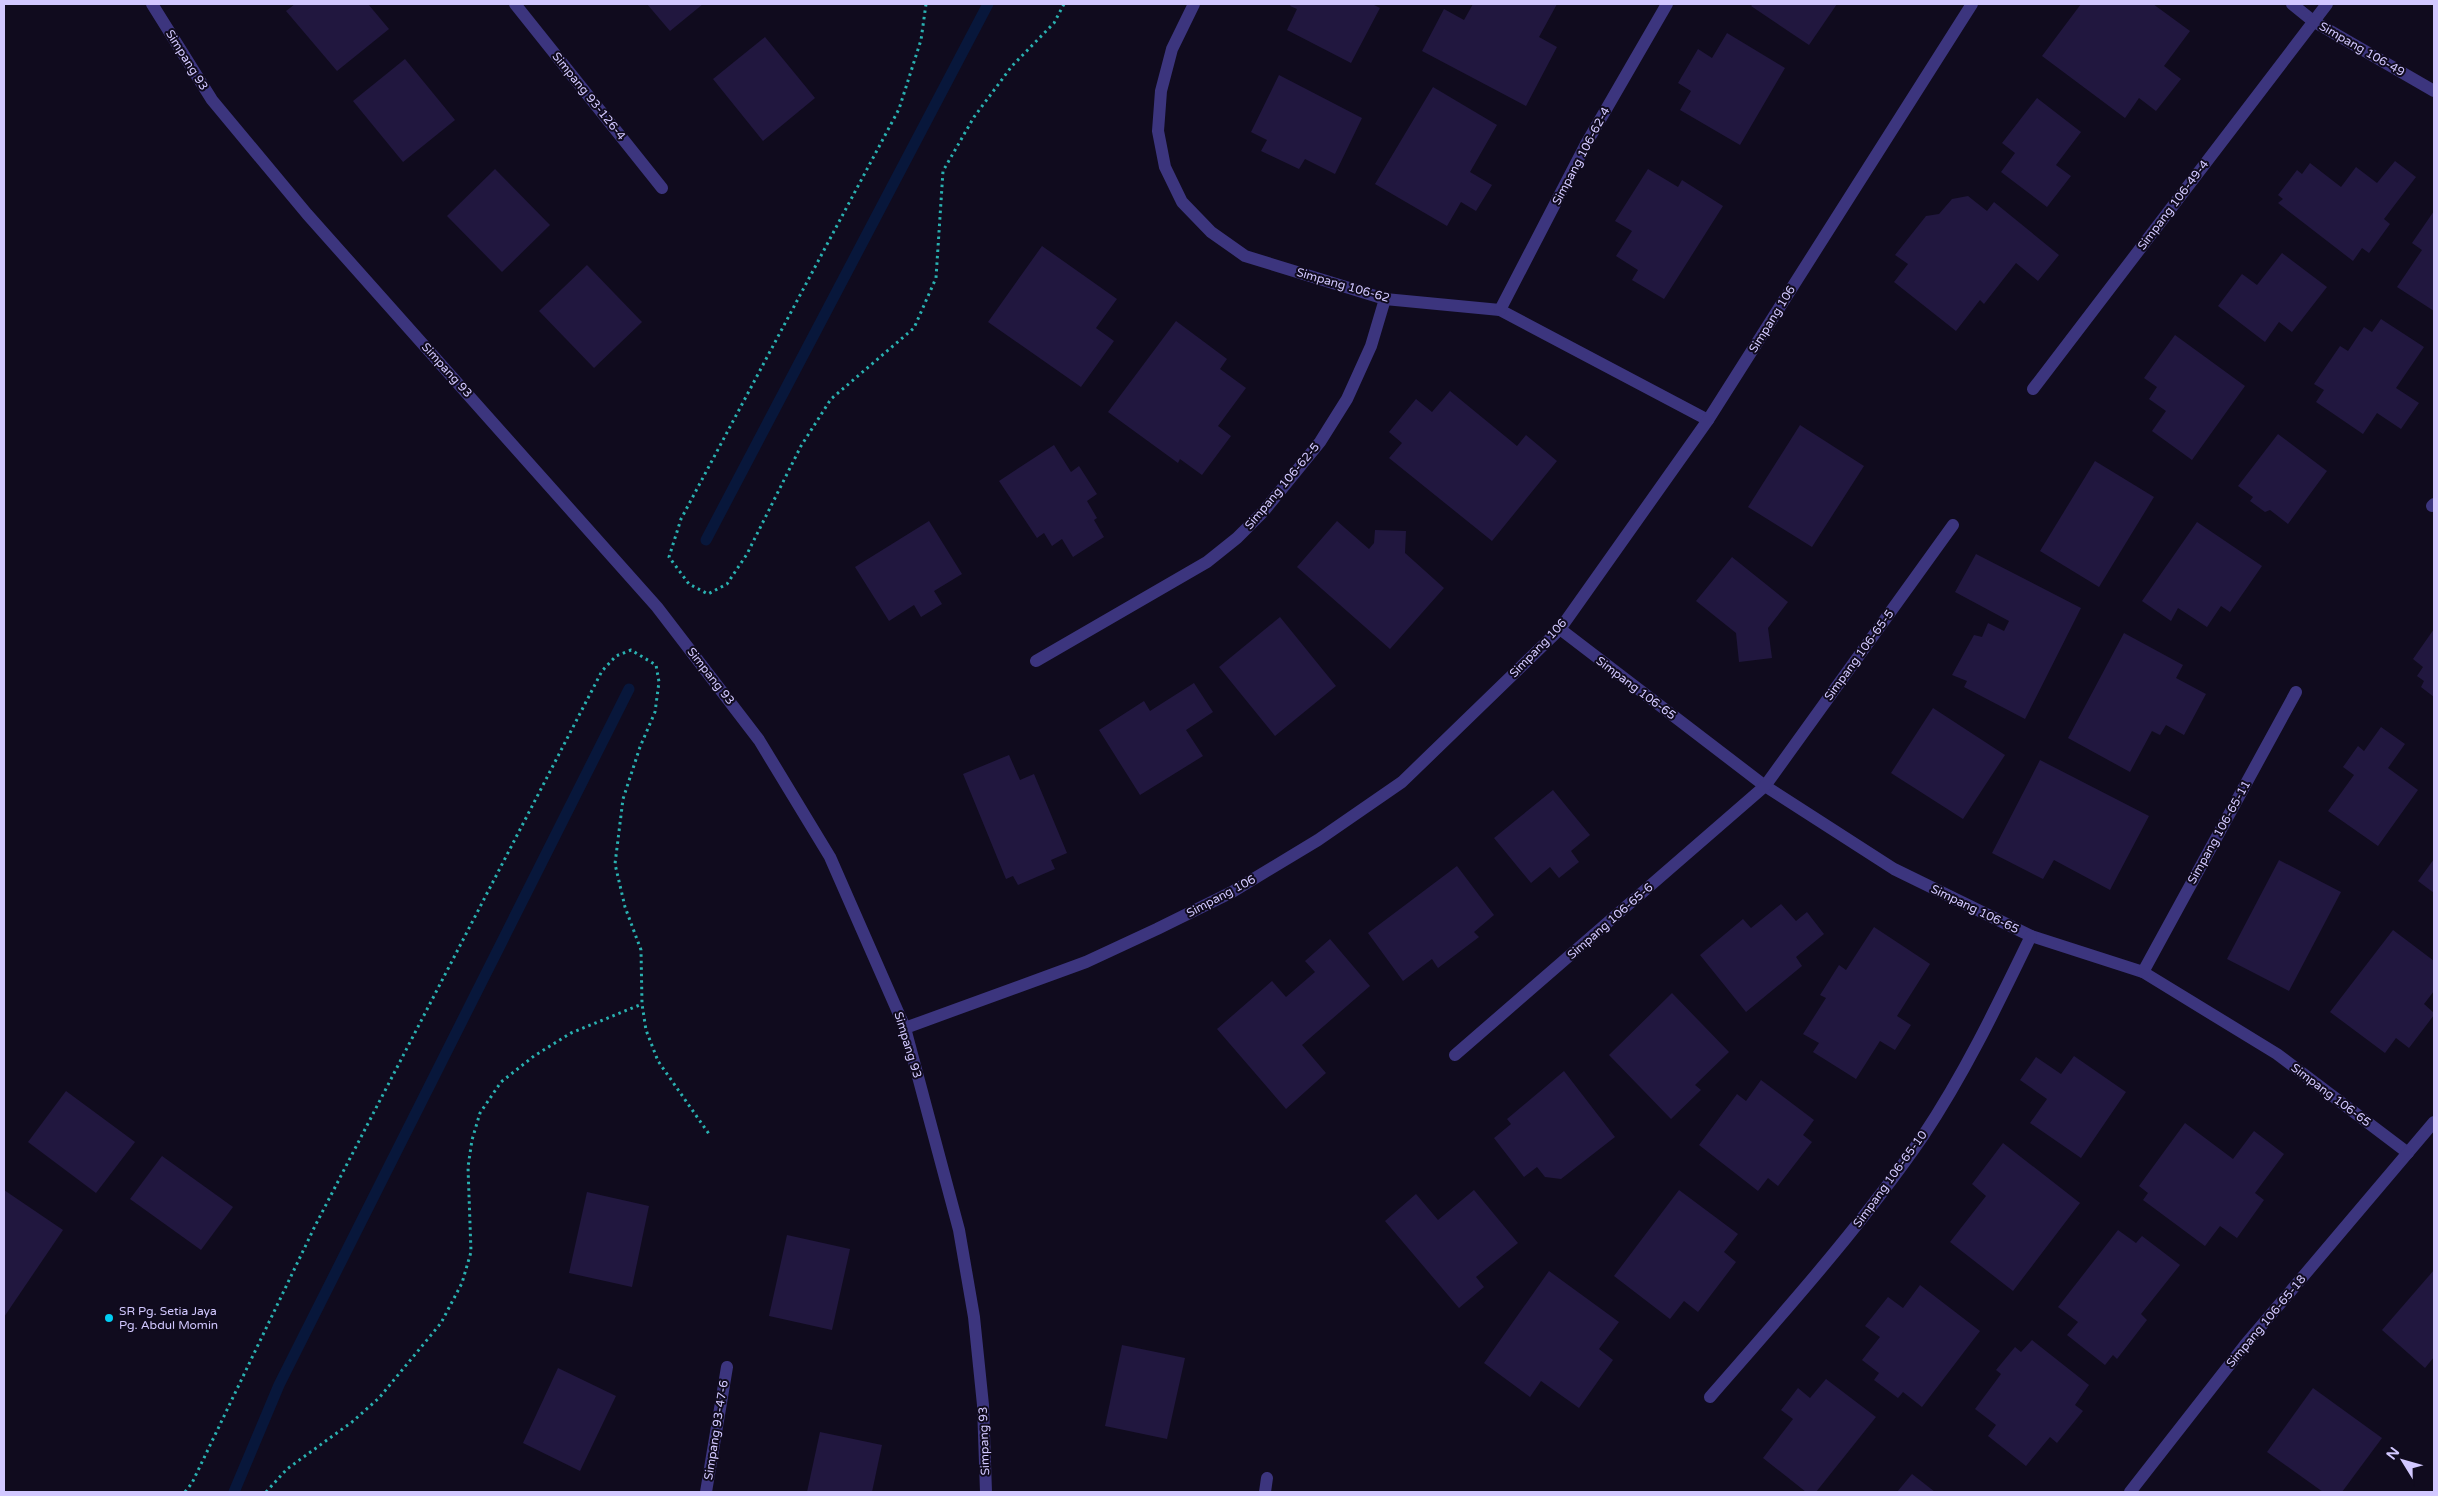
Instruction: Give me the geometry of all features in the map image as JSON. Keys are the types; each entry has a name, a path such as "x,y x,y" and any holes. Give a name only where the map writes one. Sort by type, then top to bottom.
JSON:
{"street":[{"name":"Simpang 93","path":"152,4 212,100 307,214 657,607 718,684 759,740 830,857 905,1028 959,1230 974,1317 983,1405 986,1492"},
{"name":"Simpang 93-126-4","path":"516,4 662,188"},
{"name":"Simpang 106-62","path":"1194,4 1172,49 1161,91 1158,130 1165,167 1182,202 1211,232 1246,256 1385,299 1500,310 1708,420"},
{"name":"Simpang 106-62-4","path":"1500,310 1586,144 1667,4"},
{"name":"Simpang 106","path":"905,1028 1086,962 1232,892 1318,840 1402,782 1560,630 1708,420 1972,4"},
{"name":"Simpang 106-49","path":"2292,4 2313,21 2434,91"},
{"name":"Simpang 106-49-4","path":"2034,389 2327,4"},
{"name":"Simpang 106-62-5","path":"1036,661 1207,562 1237,538 1263,512 1320,442 1347,399 1371,346 1385,299"},
{"name":"Simpang 106-65-5","path":"1765,786 1953,524"},
{"name":"Simpang 106-65","path":"1560,630 1765,786 1894,869 2031,936 2143,972 2277,1054 2408,1154"},
{"name":"Simpang 106-65-11","path":"2143,972 2296,692"},
{"name":"Simpang 106-65-6","path":"1455,1055 1765,786"},
{"name":"Simpang 106-65-10","path":"1710,1397 1824,1266 1923,1135 2001,998 2031,936"},
{"name":"Simpang 106-65-18","path":"2130,1492 2245,1345 2434,1122"},
{"name":"Simpang 93-47-6","path":"706,1492 727,1367"},
{"path":"1265,1492 1267,1478"}],"path":[{"path":"926,4 921,40 899,109 680,520 669,557 690,584 708,594 727,584 747,554 800,446 831,399 914,328 936,278 943,171 974,117 1012,66 1054,23 1064,4"},
{"path":"185,1492 192,1483 315,1226 602,670 616,656 631,650 656,665 659,682 655,712 640,746 623,799 615,864 625,907 641,950 642,1004 646,1030 658,1061 709,1134"},
{"path":"266,1492 287,1469 352,1422 379,1398 441,1323 462,1283 472,1252 468,1167 472,1140 480,1113 501,1082 534,1056 571,1033 642,1004"}],"building":[{"path":"295,4 368,4 389,29 337,71 286,11"},
{"path":"647,4 703,4 670,31"},
{"path":"1291,4 1372,4 1380,8 1351,63 1287,30 1297,9 1290,6"},
{"path":"1473,4 1557,4 1539,37 1557,47 1526,106 1422,51 1444,9 1464,20"},
{"path":"1753,4 1837,4 1809,45 1751,6"},
{"path":"2081,4 2153,4 2190,31 2164,66 2181,79 2156,111 2139,98 2125,118 2042,56"},
{"path":"1727,33 1785,68 1740,145 1680,110 1691,91 1678,83 1698,49 1712,58"},
{"path":"765,37 815,98 763,141 713,79"},
{"path":"405,59 455,120 403,162 353,101"},
{"path":"1279,75 1362,118 1335,174 1305,159 1299,169 1261,151 1267,140 1251,132"},
{"path":"1433,87 1497,125 1470,172 1492,185 1476,211 1461,202 1447,226 1375,184"},
{"path":"2037,98 2081,132 2056,165 2071,176 2047,207 2001,172 2015,153 2002,143"},
{"path":"2395,161 2416,177 2384,219 2390,224 2369,253 2362,248 2353,261 2278,203 2283,199 2278,195 2297,170 2302,174 2310,163 2341,187 2356,167 2377,183"},
{"path":"495,169 550,225 502,272 447,216"},
{"path":"1648,169 1678,187 1682,180 1723,206 1664,299 1632,280 1638,270 1616,256 1632,231 1615,221"},
{"path":"1968,196 1987,211 1994,202 2059,255 2038,281 2016,263 1984,304 1980,300 1956,331 1894,282 1908,264 1895,255 1926,216 1939,214 1952,199"},
{"path":"2434,211 2434,311 2397,287 2422,250 2412,243"},
{"path":"1042,246 1117,299 1096,328 1114,341 1081,387 988,322"},
{"path":"2282,253 2327,287 2292,332 2279,322 2265,342 2218,306 2242,274 2257,285"},
{"path":"587,265 642,322 594,368 539,311"},
{"path":"2381,319 2424,347 2396,388 2419,403 2401,429 2377,413 2363,434 2316,402 2324,390 2314,384 2340,346 2348,351 2364,327 2372,332"},
{"path":"1176,321 1227,359 1220,369 1246,388 1218,426 1231,436 1202,475 1180,459 1178,463 1108,412"},
{"path":"2175,335 2245,386 2192,460 2152,431 2166,411 2149,399 2157,387 2144,378"},
{"path":"1450,391 1517,446 1526,435 1557,461 1492,541 1389,458 1402,443 1389,432 1416,399 1432,412"},
{"path":"1800,425 1864,466 1812,547 1748,507"},
{"path":"2278,434 2327,471 2288,524 2270,510 2265,512 2250,501 2253,497 2238,486"},
{"path":"1054,445 1071,472 1079,466 1097,494 1087,501 1097,518 1094,520 1104,537 1073,557 1062,539 1052,546 1044,533 1037,538 999,481"},
{"path":"2095,461 2154,497 2099,587 2040,551"},
{"path":"929,521 962,574 934,591 942,604 921,617 914,605 889,621 855,567"},
{"path":"1337,521 1369,549 1374,543 1375,530 1406,531 1405,553 1444,588 1390,649 1297,567"},
{"path":"2197,522 2262,566 2230,612 2221,606 2207,627 2178,608 2171,621 2142,601"},
{"path":"1976,554 2081,608 2025,719 1964,687 1967,681 1952,675 1974,635 1982,637 1988,623 2004,631 2009,621 1955,592"},
{"path":"1732,557 1788,602 1768,628 1772,658 1739,662 1736,633 1696,601"},
{"path":"1280,617 1336,686 1275,736 1219,667"},
{"path":"2434,629 2434,697 2421,687 2424,681 2417,676 2423,667 2413,659"},
{"path":"2124,633 2183,665 2176,678 2206,694 2184,735 2166,725 2160,735 2152,731 2130,772 2068,738"},
{"path":"1194,683 1213,712 1186,730 1203,756 1140,795 1099,730 1144,701 1150,711"},
{"path":"1933,708 2005,755 1963,819 1891,773"},
{"path":"2381,727 2405,744 2388,768 2418,790 2378,846 2328,811 2354,775 2343,767 2358,746 2364,751"},
{"path":"1009,755 1020,780 1034,774 1067,853 1051,860 1055,869 1018,885 1013,876 1006,879 963,774"},
{"path":"2040,760 2149,816 2110,890 2054,860 2043,879 1992,853"},
{"path":"1553,790 1590,835 1571,851 1579,862 1559,878 1550,867 1531,883 1494,838"},
{"path":"2434,859 2434,893 2418,881"},
{"path":"2279,860 2341,892 2289,991 2227,959"},
{"path":"1457,866 1494,915 1474,932 1479,937 1438,968 1432,959 1403,981 1368,933"},
{"path":"1781,904 1796,921 1807,912 1824,934 1796,957 1802,966 1746,1012 1700,955 1743,919 1751,928"},
{"path":"1874,927 1930,964 1897,1016 1911,1025 1895,1050 1880,1041 1856,1079 1813,1052 1819,1043 1803,1034 1826,998 1820,995 1839,965 1846,970"},
{"path":"2393,930 2434,961 2434,991 2424,1004 2434,1015 2409,1048 2396,1038 2385,1053 2330,1012"},
{"path":"1330,939 1370,986 1302,1045 1326,1073 1286,1109 1217,1029 1272,981 1286,997 1315,972 1305,961"},
{"path":"1672,993 1729,1052 1695,1085 1701,1090 1671,1119 1609,1055"},
{"path":"2074,1056 2126,1092 2081,1158 2030,1123 2047,1099 2020,1080 2036,1057 2061,1074"},
{"path":"1564,1071 1615,1137 1561,1179 1545,1177 1537,1167 1524,1177 1494,1138 1511,1124 1507,1119"},
{"path":"1761,1080 1814,1120 1803,1135 1812,1142 1778,1186 1768,1178 1758,1191 1699,1145 1737,1094 1746,1101"},
{"path":"66,1091 135,1142 96,1193 28,1142"},
{"path":"2185,1123 2233,1159 2254,1131 2284,1154 2255,1193 2264,1200 2237,1238 2220,1226 2205,1246 2143,1200 2148,1193 2139,1186"},
{"path":"2003,1143 2080,1203 2013,1291 1950,1242 1986,1196 1972,1184"},
{"path":"162,1156 233,1207 201,1250 130,1199"},
{"path":"4,1190 63,1230 4,1317"},
{"path":"1474,1190 1518,1243 1476,1277 1484,1287 1459,1308 1385,1221 1416,1194 1438,1220"},
{"path":"1679,1190 1738,1234 1724,1252 1736,1262 1698,1312 1684,1301 1670,1319 1614,1276"},
{"path":"587,1192 649,1206 632,1287 569,1273"},
{"path":"2118,1230 2136,1243 2142,1236 2180,1265 2141,1314 2147,1320 2117,1359 2113,1355 2105,1365 2067,1335 2078,1322 2058,1307"},
{"path":"787,1235 850,1249 832,1330 769,1316"},
{"path":"2434,1270 2434,1357 2425,1368 2382,1330"},
{"path":"1549,1271 1619,1322 1599,1349 1613,1360 1579,1408 1541,1381 1530,1397 1484,1363"},
{"path":"1920,1285 1980,1331 1922,1407 1903,1392 1898,1398 1874,1380 1879,1373 1862,1360 1880,1337 1865,1326 1888,1297 1903,1308"},
{"path":"2032,1340 2089,1385 2075,1405 2083,1411 2057,1443 2050,1437 2026,1466 1988,1436 1996,1425 1975,1409 2001,1374 1996,1370 2015,1347 2021,1352"},
{"path":"1122,1345 1185,1358 1167,1439 1105,1426"},
{"path":"558,1368 616,1396 580,1471 523,1443"},
{"path":"1826,1379 1876,1417 1816,1492 1806,1492 1763,1458 1793,1419 1781,1410 1798,1388 1810,1398"},
{"path":"2313,1388 2382,1438 2342,1492 2323,1492 2267,1452"},
{"path":"820,1432 882,1445 872,1492 807,1492"},
{"path":"1912,1474 1935,1492 1897,1492"}],"waterway":[{"path":"706,540 988,4"},
{"path":"234,1492 279,1385 629,689"}],"place":[{"name":"SR Pg. Setia Jaya Pg. Abdul Momin","path":"109,1318"}]}
